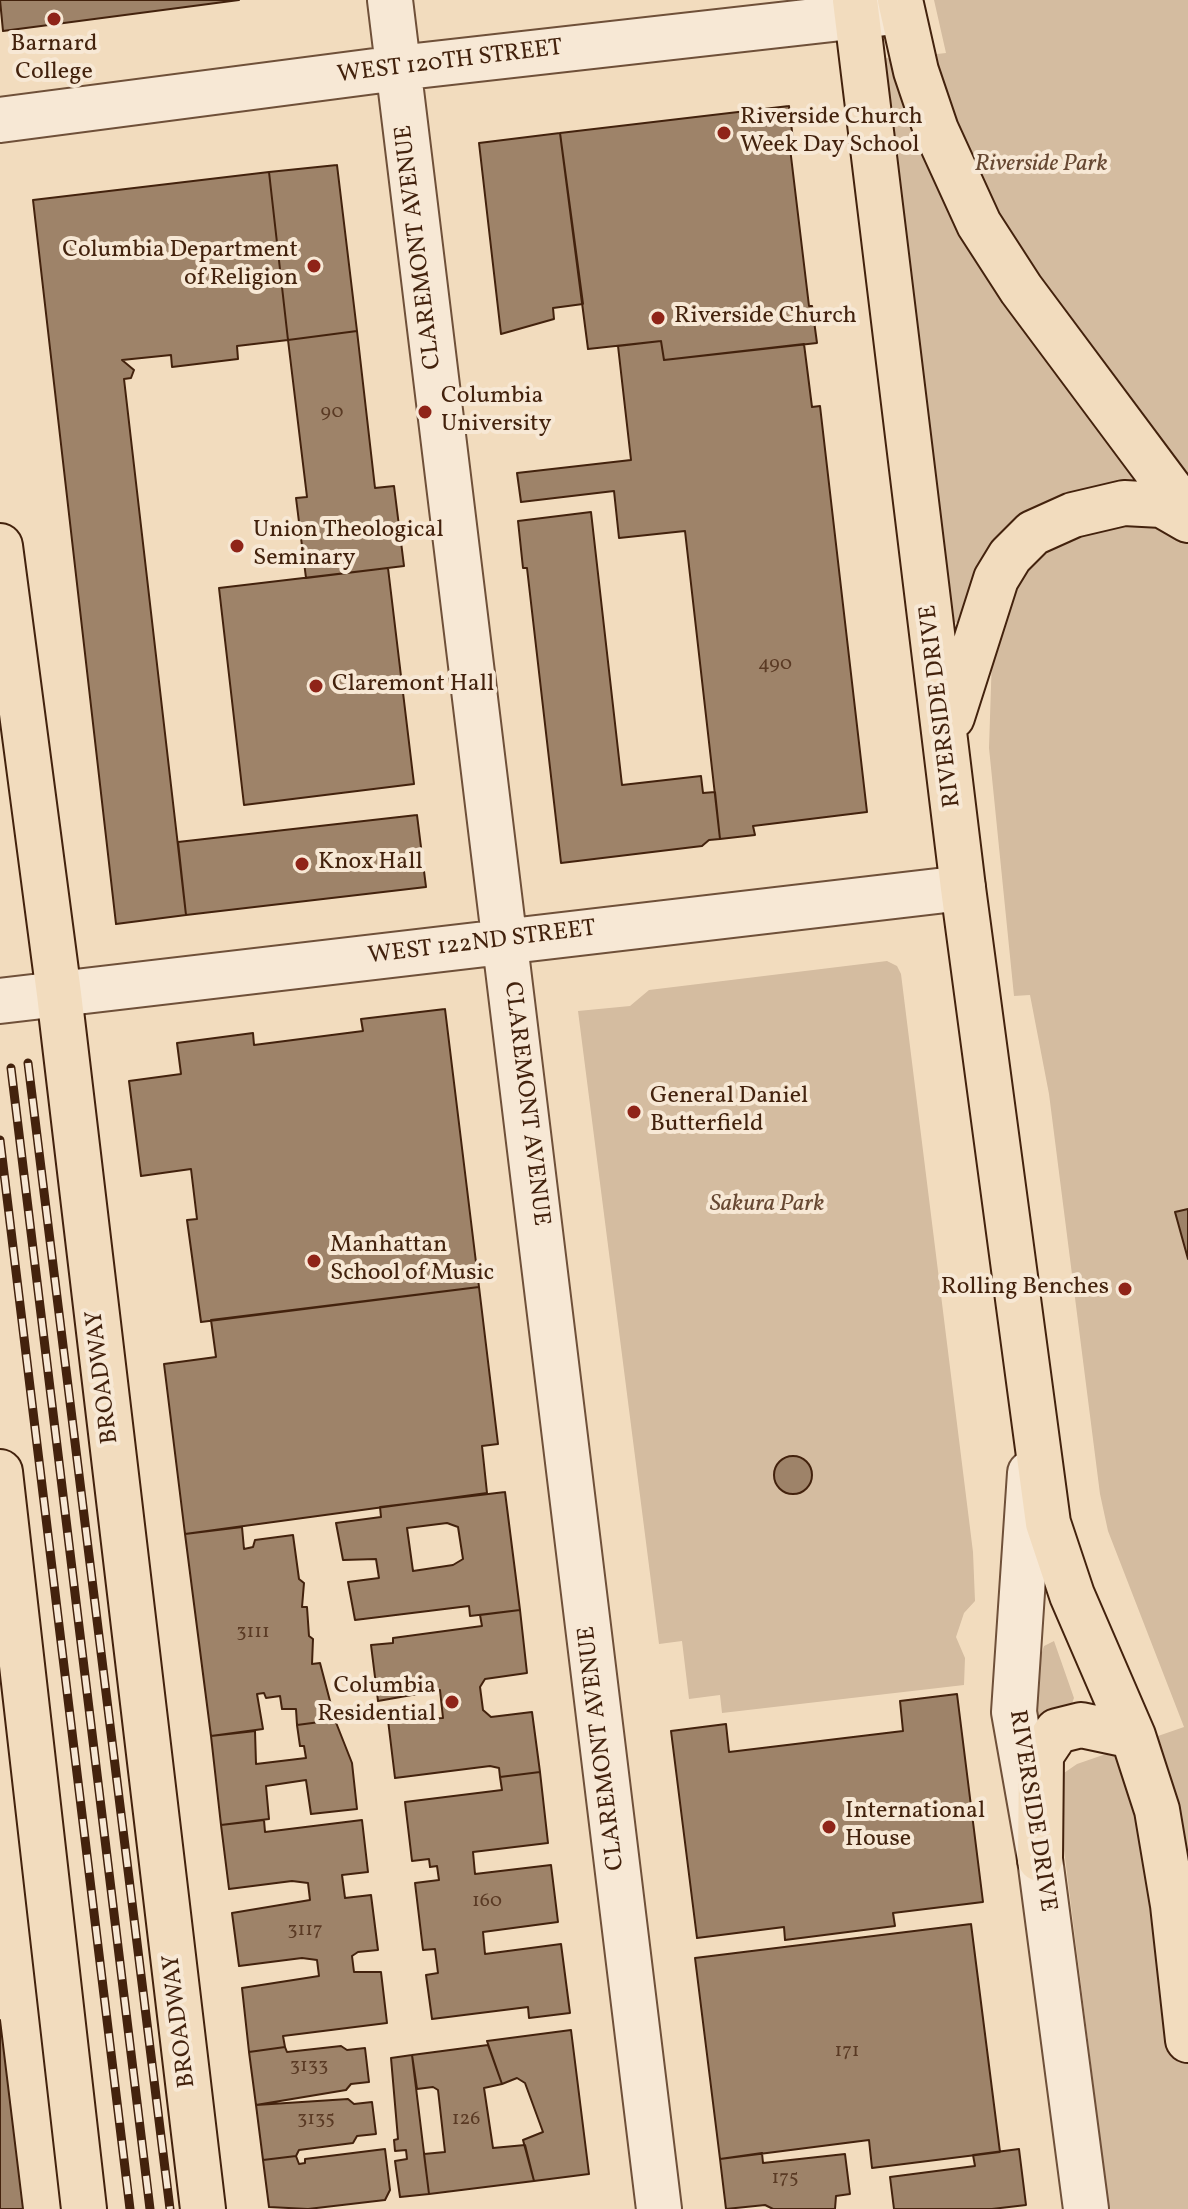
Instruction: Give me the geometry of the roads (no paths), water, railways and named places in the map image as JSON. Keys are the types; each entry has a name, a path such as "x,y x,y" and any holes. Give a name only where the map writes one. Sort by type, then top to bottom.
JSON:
{"main road":[{"path":"900,6 936,130 979,224 1021,289 1188,513"},
{"name":"RIVERSIDE DRIVE","path":"856,8 947,736 963,888 1048,1523 1057,1554 1148,1778 1163,1842 1188,2040"},
{"path":"947,736 981,619 996,579 1020,545 1051,523 1124,503 1162,505 1188,520"},
{"name":"BROADWAY","path":"1,566 59,994 203,2209"},
{"path":"0,1472 84,2209"},
{"path":"1040,1859 1041,1755 1057,1731 1081,1725 1133,1736"}],"street":[{"name":"CLAREMONT AVENUE","path":"390,0 659,2209"},
{"name":"WEST 120TH STREET","path":"0,120 856,8 900,6"},
{"name":"WEST 122ND STREET","path":"0,1001 963,888"},
{"name":"RIVERSIDE DRIVE","path":"1031,1412 1028,1539 1014,1712 1040,1859 1086,2209"}],"railway":[{"path":"28,1063 170,2209"},
{"path":"11,1068 150,2209"},
{"path":"0,1140 130,2209"}],"place":[{"name":"Barnard College","path":"54,19"},
{"name":"Riverside Church Week Day School","path":"724,133"},
{"name":"Columbia Department of Religion","path":"314,266"},
{"name":"Riverside Church","path":"658,318"},
{"name":"Columbia University","path":"425,412"},
{"name":"Union Theological Seminary","path":"237,546"},
{"name":"Claremont Hall","path":"316,686"},
{"name":"Knox Hall","path":"302,864"},
{"name":"General Daniel Butterfield","path":"634,1112"},
{"name":"Manhattan School of Music","path":"314,1261"},
{"name":"Rolling Benches","path":"1125,1289"},
{"name":"Columbia Residential","path":"452,1702"},
{"name":"International House","path":"829,1827"}],"park label":[{"name":"Riverside Park","path":"1041,166"},
{"name":"Sakura Park","path":"767,1206"}]}
